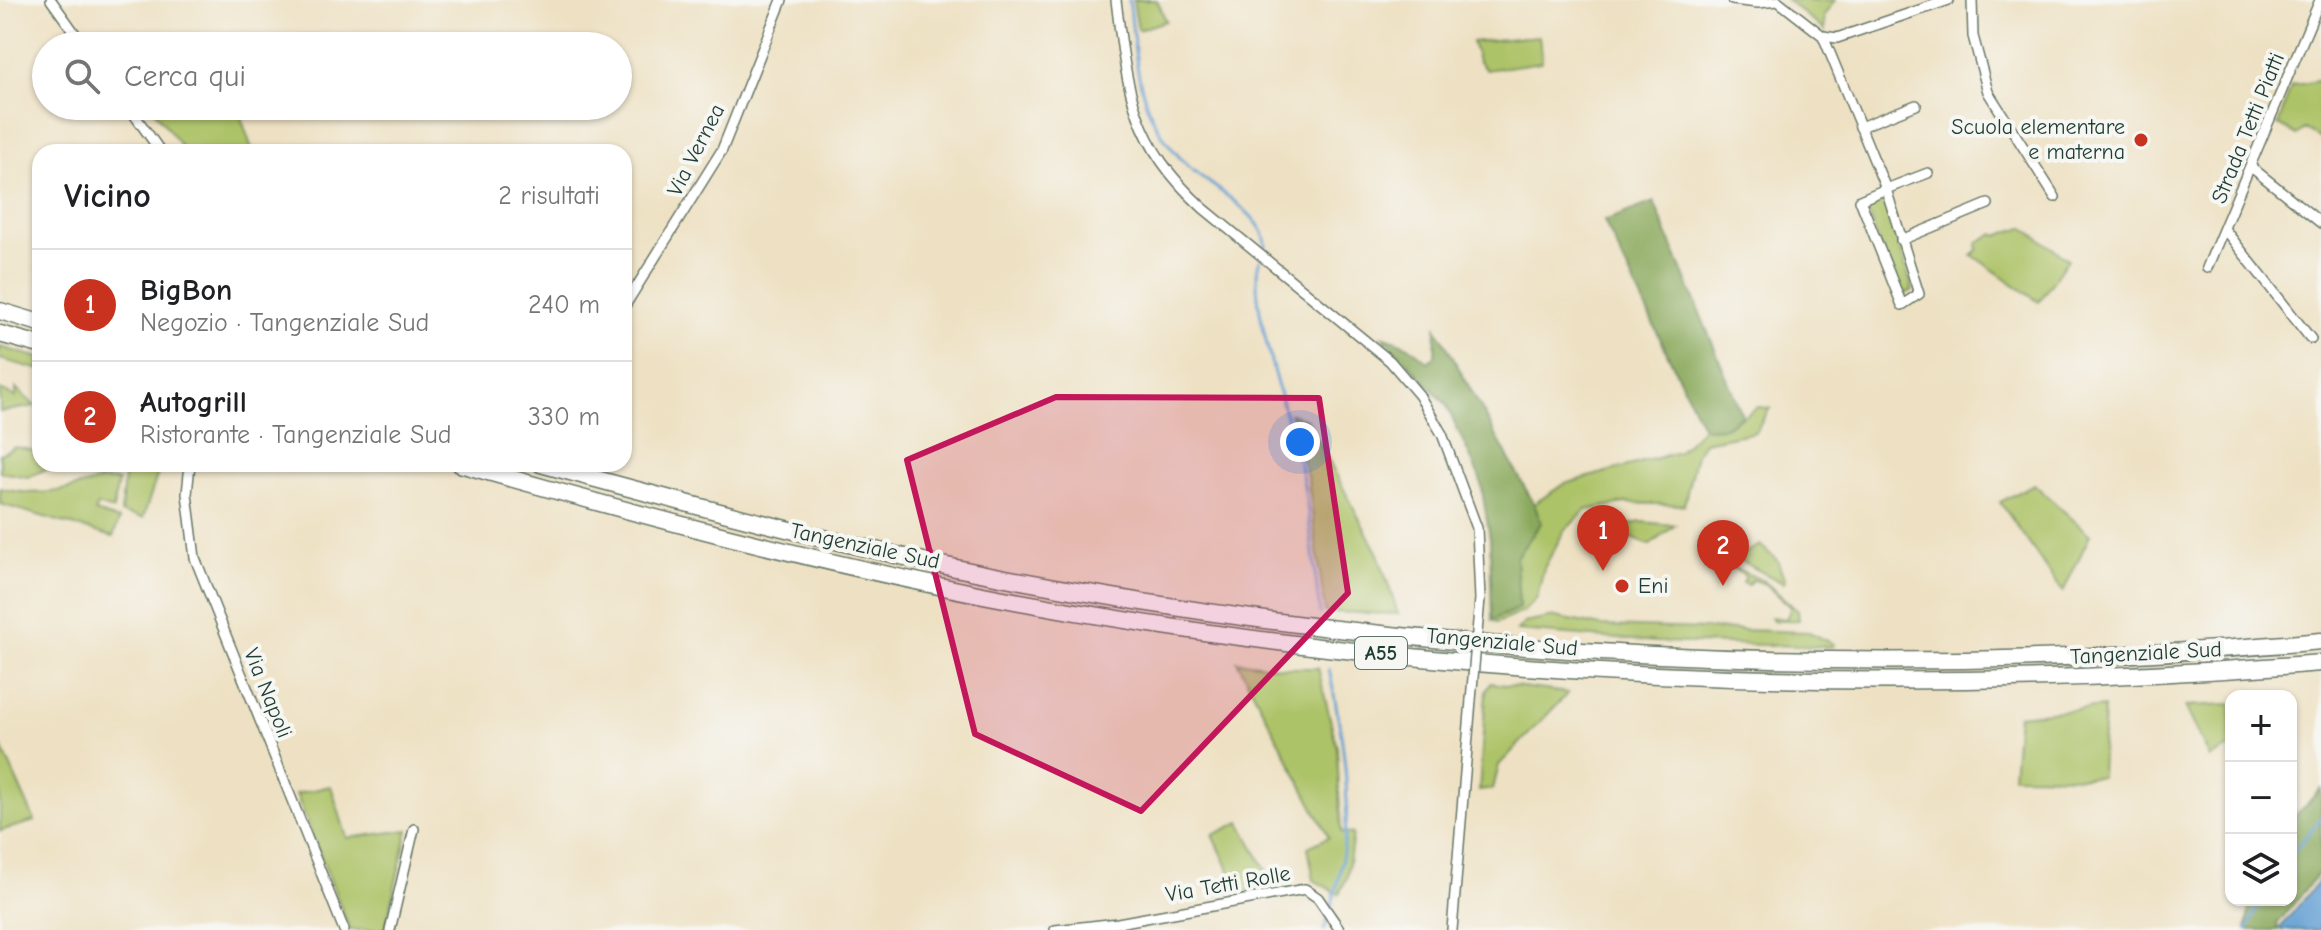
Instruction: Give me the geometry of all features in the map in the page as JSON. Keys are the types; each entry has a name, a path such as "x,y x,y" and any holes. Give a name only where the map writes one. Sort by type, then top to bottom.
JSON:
{"highway":[{"path":"0,311 32,321"},
{"path":"0,334 32,343"},
{"name":"Tangenziale Sud","path":"489,472 708,533 867,570 1089,614 1309,646 1481,664 1766,680 1961,682 2227,671 2321,663"},
{"name":"Tangenziale Sud","path":"571,472 811,536 981,573 1230,614 1421,636 1615,651 1856,660 2079,657 2321,641"},
{"path":"2227,671 2321,673"}],"street":[{"path":"51,0 74,32"},
{"name":"Via Vernea","path":"632,294 722,150 782,0"},
{"path":"1116,0 1124,63 1141,130 1177,184 1390,361 1419,395 1442,434 1460,475 1477,528 1480,599 1452,930"},
{"path":"1732,0 1758,3 1779,0 1823,36 1886,189 1919,294 1902,305 1860,200 1886,189 1928,173"},
{"path":"1823,36 1837,38 1859,33 1949,0"},
{"path":"1972,0 1973,36 1988,92 2055,197"},
{"name":"Strada Tetti Piatti","path":"2207,268 2320,0"},
{"path":"1860,127 1916,105"},
{"path":"138,120 155,144"},
{"path":"2251,167 2321,223"},
{"path":"1901,240 1988,204"},
{"path":"2225,230 2311,339"},
{"name":"Via Napoli","path":"189,472 187,494 195,558 344,930"},
{"path":"390,930 414,829"},
{"name":"Via Tetti Rolle","path":"1055,930 1118,923 1305,889 1313,892 1340,930"}],"highlighted area":[{"path":"1056,397 1319,398 1348,593 1141,811 975,734 907,460"}],"green space":[{"path":"1133,0 1157,0 1166,21 1138,30"},
{"path":"1787,0 1835,0 1824,16 1825,31"},
{"path":"1539,36 1542,62 1486,70 1478,61 1472,42"},
{"path":"2321,80 2321,139 2305,129 2297,135 2278,125 2291,86"},
{"path":"161,120 242,120 250,144 179,144"},
{"path":"1884,197 1913,290 1900,297 1867,212"},
{"path":"1654,202 1742,415 1725,427 1703,428 1604,221"},
{"path":"2023,227 2068,259 2039,302 1972,255 1978,250 1977,243 1994,233 1997,236"},
{"path":"1436,327 1534,504 1541,523 1516,557 1519,608 1492,620 1490,538 1480,478 1446,404 1381,335 1409,346 1428,362 1435,356"},
{"path":"0,347 32,356 32,368 0,359"},
{"path":"16,388 32,407 0,412 0,390 16,397"},
{"path":"1758,407 1770,408 1755,432 1704,442 1696,454 1684,505 1625,503 1586,510 1564,531 1544,568 1537,598 1523,612 1497,623 1492,620 1519,607 1516,557 1541,523 1534,504 1564,484 1678,452 1703,428 1725,427"},
{"path":"1290,414 1307,419 1378,554 1398,614 1325,612 1308,480"},
{"path":"15,447 31,450 32,472 40,472 28,477 0,472 0,454"},
{"path":"128,472 158,472 143,518 121,513 124,476"},
{"path":"102,480 118,481 113,510 98,505 95,512 119,520 113,537 0,504 0,488 26,493 51,492"},
{"path":"2034,484 2090,535 2063,592 2000,502"},
{"path":"1641,522 1675,525 1650,545 1618,533 1603,535 1613,529"},
{"path":"1760,545 1777,560 1785,581 1783,583 1735,558"},
{"path":"1730,566 1764,581 1798,611 1799,620 1774,621 1771,617 1786,619 1791,608 1765,584 1752,580 1748,585 1743,583 1746,577"},
{"path":"1555,617 1601,626 1809,632 1834,644 1833,647 1657,642 1517,631 1524,623"},
{"path":"1237,661 1285,668 1318,668 1337,748 1341,833 1353,834 1347,877 1339,894 1314,880 1308,847 1329,837"},
{"path":"1491,683 1568,693 1499,765 1493,789 1479,791 1486,691"},
{"path":"2225,704 2225,750 2210,758 2185,706"},
{"path":"2104,707 2101,777 2013,776 2018,715"},
{"path":"0,743 35,821 0,831"},
{"path":"331,786 347,838 408,830 385,930 350,930 296,794"},
{"path":"2321,789 2321,870 2297,899 2297,834 2297,814"},
{"path":"1240,822 1274,885 1240,893 1213,835"},
{"path":"2249,906 2292,906 2277,924 2278,930 2246,930"}],"water":[{"path":"2321,878 2321,930 2281,930 2280,928"}],"waterway":[{"path":"1129,0 1142,89 1157,127 1187,165 1251,217 1266,241 1264,253"},
{"path":"1260,260 1257,278 1264,333 1303,480 1320,613"},
{"path":"1329,669 1341,732 1346,790 1344,848 1330,911"},
{"path":"2297,848 2321,818"},
{"path":"2247,930 2258,906"},
{"path":"1324,930 1328,919"}],"place":[{"name":"Scuola elementare e materna","path":"2141,140"},
{"name":"BigBon","path":"1603,571"},
{"name":"Eni","path":"1622,586"},
{"name":"Autogrill","path":"1723,586"}]}
